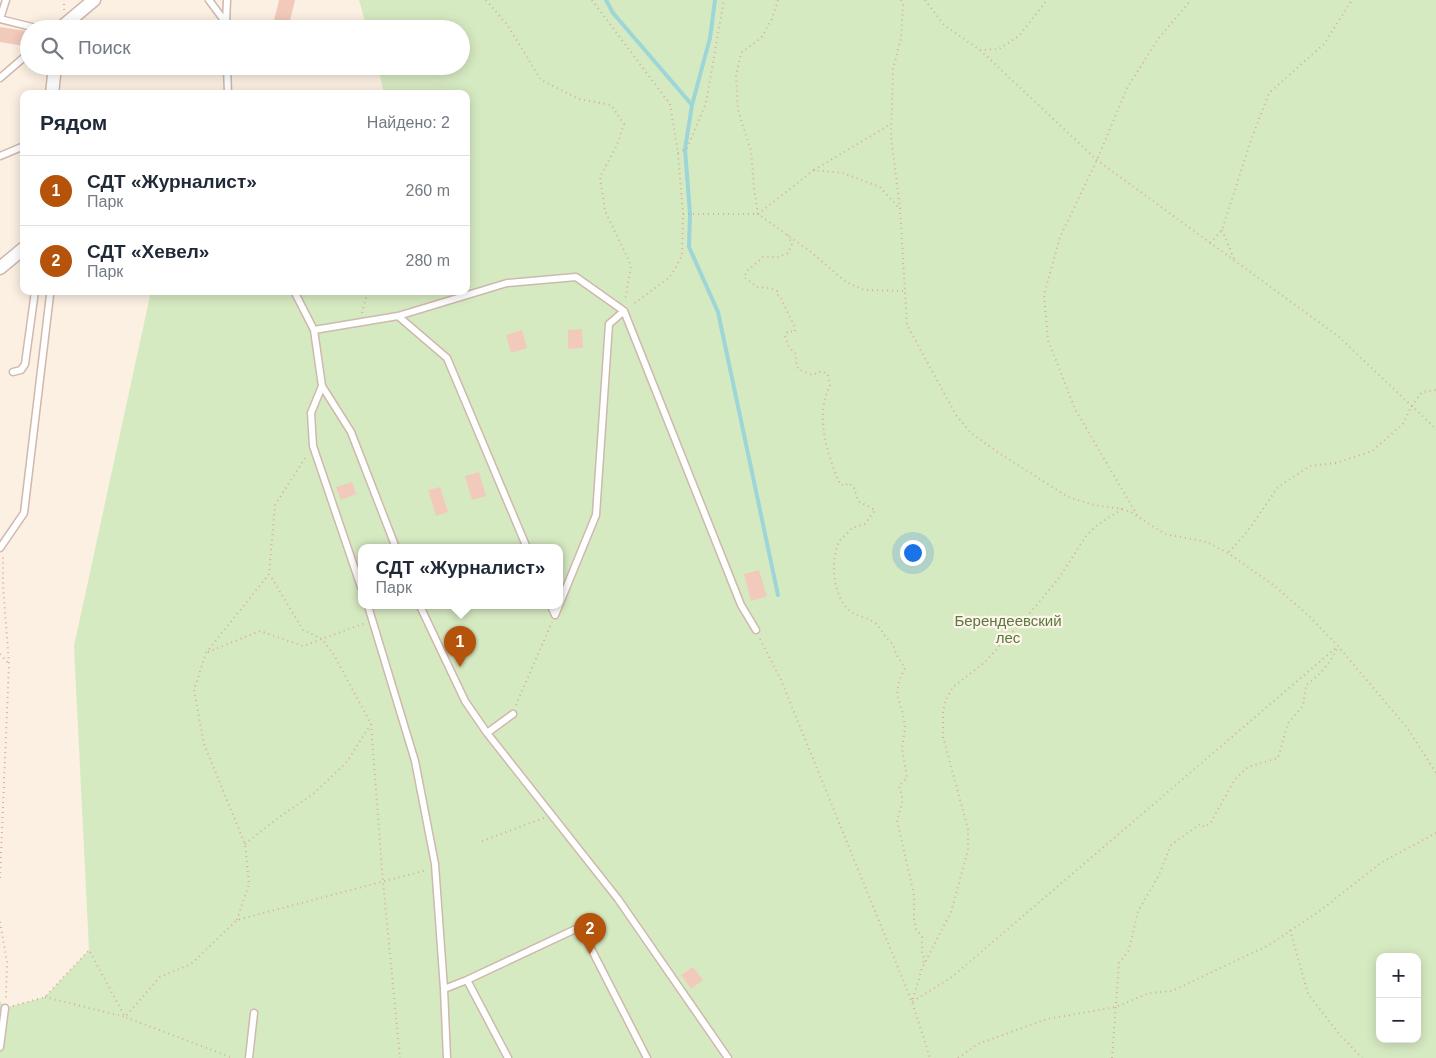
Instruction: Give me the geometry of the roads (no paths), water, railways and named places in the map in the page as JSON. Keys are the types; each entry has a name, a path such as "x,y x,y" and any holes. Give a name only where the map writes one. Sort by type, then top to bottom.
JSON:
{"street":[{"path":"70,20 94,0"},
{"path":"52,90 54,75"},
{"path":"2,264 20,251"}],"lane":[{"path":"6,0 0,19 20,24"},
{"path":"209,0 222,20"},
{"path":"226,20 227,0"},
{"path":"0,78 20,61"},
{"path":"227,75 228,90"},
{"path":"0,156 20,148"},
{"path":"470,295 506,284 576,277 624,311 742,605 756,630"},
{"path":"13,372 21,370 25,364 34,295"},
{"path":"2,546 24,513 50,295"},
{"path":"296,295 314,330 322,386 351,432 394,544"},
{"path":"314,330 398,316 469,295"},
{"path":"563,595 596,515 609,324 624,311"},
{"path":"398,316 446,358 525,544"},
{"path":"322,386 311,413 313,446 358,578"},
{"path":"369,609 415,761 435,864 447,1058"},
{"path":"421,609 465,701 487,734 618,899 728,1058"},
{"path":"552,609 555,615 557,609"},
{"path":"487,734 513,714"},
{"path":"444,989 580,927 648,1058"},
{"path":"467,980 508,1058"},
{"path":"0,1048 5,1008"},
{"path":"249,1058 254,1013"}],"waterway":[{"path":"606,0 613,13 692,105"},
{"path":"715,0 710,38 692,105 685,149 690,214 689,247 718,312 778,595"}],"place":[{"name":"СДТ «Журналист»","path":"460,667"},
{"name":"СДТ «Хевел»","path":"590,954"}],"park label":[{"name":"Берендеевский лес","path":"1008,630"}]}
